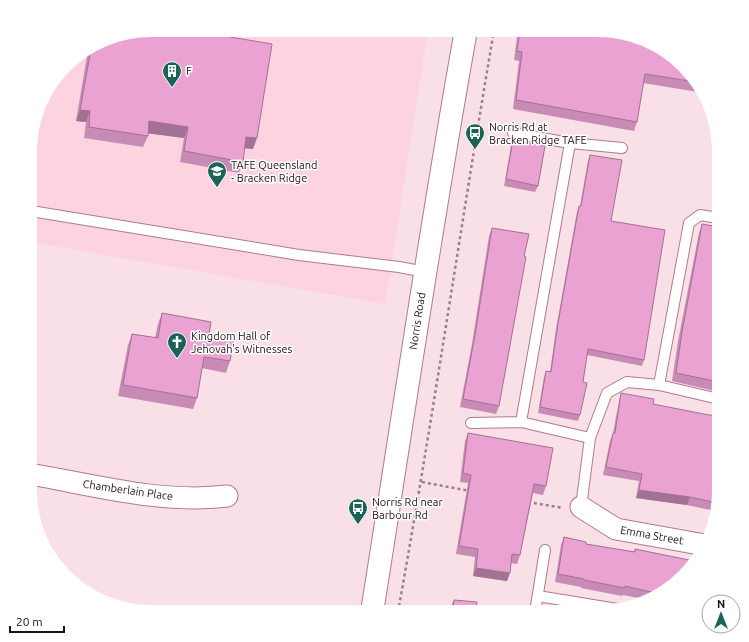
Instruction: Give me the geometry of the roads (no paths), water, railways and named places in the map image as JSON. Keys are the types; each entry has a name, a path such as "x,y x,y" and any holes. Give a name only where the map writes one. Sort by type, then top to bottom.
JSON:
{"main road":[{"name":"Norris Road","path":"373,605 444,153 465,37"}],"street":[{"name":"Chamberlain Place","path":"37,475 156,496 204,498 226,496"},
{"name":"Emma Street","path":"581,507 616,529 699,544"}],"lane":[{"path":"513,133 570,143 622,148"},
{"path":"521,422 570,143"},
{"path":"37,213 299,255 399,267 425,272"},
{"path":"659,385 689,223 700,215 712,217"},
{"path":"581,507 590,438 607,394 627,382 659,385 712,397"},
{"path":"471,423 521,422 590,438"},
{"path":"536,605 545,550"},
{"path":"538,596 593,605"}],"place":[{"name":"F","path":"172,88"},
{"name":"Norris Rd at Bracken Ridge TAFE","path":"475,150"},
{"name":"TAFE Queensland - Bracken Ridge","path":"217,188"},
{"name":"Kingdom Hall of Jehovah's Witnesses","path":"177,359"},
{"name":"Norris Rd near Barbour Rd","path":"358,525"}]}
